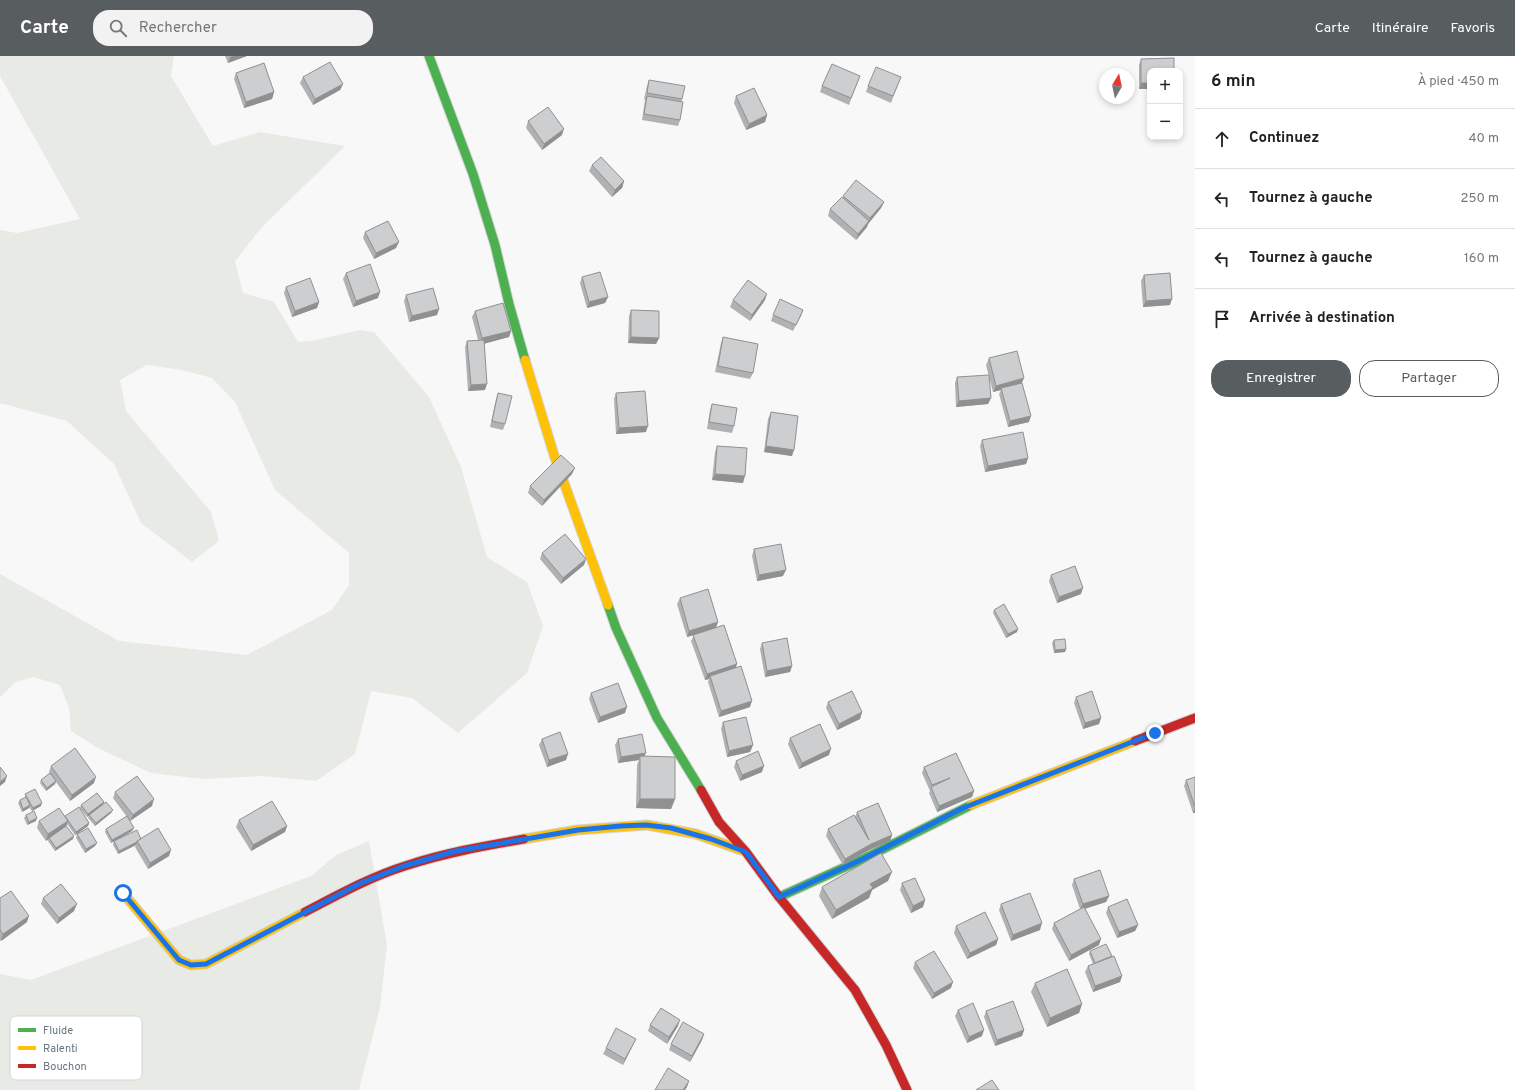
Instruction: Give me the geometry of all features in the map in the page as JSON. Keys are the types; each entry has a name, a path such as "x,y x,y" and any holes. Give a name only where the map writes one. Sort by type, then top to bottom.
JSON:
{"street":[{"path":"429,56 473,174 495,245 511,311 533,389 554,455 616,628 657,718 702,791 719,822 746,852 779,897 855,990 886,1046 907,1090"},
{"path":"779,897 865,858 963,808 1195,718"},
{"path":"123,893 179,960 191,965 206,964 361,883 404,866 456,851 578,830 646,825 696,834 746,852"}],"shaded area":[{"path":"0,56 174,56 171,76 213,146 260,132 345,146 262,227 235,261 243,293 274,302 298,342 311,341 360,330 374,332 429,397 461,467 487,557 527,582 543,626 527,673 458,733 412,698 371,691 355,754 316,781 262,776 204,779 151,773 98,748 71,731 69,708 60,685 33,677 16,682 0,697 0,574 119,641 247,655 332,610 349,585 349,553 275,490 235,402 212,378 182,370 147,365 120,380 126,411 211,512 219,541 192,562 141,523 114,464 67,421 0,404 0,230 17,233 80,219 0,76"},
{"path":"369,841 387,945 380,1007 359,1090 0,1090 0,974 31,980 311,876 336,855"}],"building":[{"path":"1174,58 1174,68 1147,68 1147,83 1141,83 1141,59"},
{"path":"330,62 343,84 315,99 303,77"},
{"path":"264,63 274,92 246,102 236,73"},
{"path":"832,64 860,76 851,98 822,86"},
{"path":"876,67 901,77 893,96 868,86"},
{"path":"649,80 685,86 682,99 647,93"},
{"path":"754,88 767,115 749,124 736,96"},
{"path":"647,96 683,102 680,120 644,114"},
{"path":"548,107 564,129 544,144 528,121"},
{"path":"601,157 624,181 615,190 592,165"},
{"path":"856,180 884,202 870,218 843,196"},
{"path":"842,197 869,221 858,234 830,209"},
{"path":"388,221 399,242 376,253 365,232"},
{"path":"370,264 380,292 356,301 346,273"},
{"path":"600,272 608,297 589,302 582,277"},
{"path":"1170,273 1172,299 1146,301 1144,275"},
{"path":"310,278 319,302 295,311 286,287"},
{"path":"748,280 767,294 752,315 733,300"},
{"path":"433,288 439,309 412,316 406,295"},
{"path":"780,299 803,310 796,325 773,315"},
{"path":"503,303 511,331 482,338 475,311"},
{"path":"631,310 659,311 659,338 631,337"},
{"path":"723,337 758,344 753,373 718,366"},
{"path":"484,340 487,384 471,385 467,341"},
{"path":"1017,351 1024,378 996,386 989,358"},
{"path":"989,375 991,398 959,401 957,377"},
{"path":"1022,383 1031,416 1010,421 1001,388"},
{"path":"645,391 648,426 619,428 616,393"},
{"path":"498,393 512,396 505,424 492,421"},
{"path":"712,404 737,408 734,426 709,422"},
{"path":"771,412 798,416 794,450 766,446"},
{"path":"1023,432 1028,458 988,466 982,440"},
{"path":"717,446 747,448 745,476 715,474"},
{"path":"561,455 575,468 544,500 530,486"},
{"path":"565,534 586,559 563,578 542,553"},
{"path":"781,544 786,570 759,575 754,549"},
{"path":"1075,566 1083,588 1059,597 1051,575"},
{"path":"708,589 718,622 689,631 680,598"},
{"path":"1004,604 1018,629 1008,634 994,610"},
{"path":"724,625 737,664 707,674 693,635"},
{"path":"787,638 792,666 767,671 762,643"},
{"path":"1065,639 1066,649 1055,650 1054,640"},
{"path":"741,666 752,701 721,711 710,676"},
{"path":"618,683 627,707 600,717 591,693"},
{"path":"852,691 862,712 839,724 828,702"},
{"path":"1092,691 1101,718 1085,723 1076,697"},
{"path":"746,717 753,745 729,751 723,722"},
{"path":"820,724 831,749 802,763 790,738"},
{"path":"560,732 568,754 549,760 542,739"},
{"path":"642,734 646,753 621,757 618,739"},
{"path":"75,748 96,777 72,795 51,766"},
{"path":"758,751 764,766 742,775 736,761"},
{"path":"956,753 974,791 939,806 931,787 950,778 932,785 924,767"},
{"path":"640,756 675,757 675,799 640,799"},
{"path":"0,767 7,776 0,782"},
{"path":"50,773 56,781 47,788 41,780"},
{"path":"137,776 154,799 133,815 115,792"},
{"path":"1195,777 1195,807 1186,780"},
{"path":"35,789 42,803 33,808 25,794"},
{"path":"97,793 104,802 88,814 81,805"},
{"path":"26,797 30,805 23,809 20,800"},
{"path":"272,801 287,826 253,845 239,820"},
{"path":"106,802 113,810 96,823 89,815"},
{"path":"878,803 892,835 871,844 845,859 828,829 854,815 869,840 857,812"},
{"path":"79,807 89,823 76,832 65,816"},
{"path":"59,808 68,821 48,834 39,821"},
{"path":"34,811 37,818 29,822 26,815"},
{"path":"127,816 134,828 112,840 106,829"},
{"path":"66,826 74,836 56,848 49,838"},
{"path":"88,828 97,843 86,849 77,834"},
{"path":"158,828 171,850 150,863 137,841"},
{"path":"137,830 141,839 119,851 114,841"},
{"path":"881,853 892,872 870,884 873,888 836,910 822,887"},
{"path":"1100,870 1109,896 1083,904 1074,879"},
{"path":"915,878 925,900 913,906 902,883"},
{"path":"61,884 77,904 59,918 43,898"},
{"path":"11,891 29,916 3,934 0,930 0,898"},
{"path":"1030,893 1042,923 1013,935 1001,904"},
{"path":"1127,899 1138,925 1119,932 1108,907"},
{"path":"1084,907 1101,939 1071,955 1054,923"},
{"path":"985,912 998,939 970,953 956,926"},
{"path":"1106,944 1112,956 1095,963 1090,951"},
{"path":"934,951 953,982 934,993 915,962"},
{"path":"1114,956 1122,976 1095,986 1088,966"},
{"path":"1067,969 1082,1004 1050,1018 1035,983"},
{"path":"1013,1001 1024,1030 997,1040 986,1011"},
{"path":"973,1003 984,1030 969,1037 958,1010"},
{"path":"661,1008 680,1020 669,1037 650,1025"},
{"path":"683,1022 704,1034 692,1056 671,1044"},
{"path":"616,1028 636,1039 625,1059 606,1048"},
{"path":"668,1068 689,1081 683,1090 655,1090"},
{"path":"992,1080 999,1090 976,1090"}],"traffic: fast":[{"path":"429,56 473,174 495,245 509,304 525,360"},
{"path":"608,605 616,628 657,718 701,790"},
{"path":"779,897 865,858 971,805"}],"traffic: slow":[{"path":"525,360 554,455 608,605"},
{"path":"971,805 1135,741"},
{"path":"524,839 577,830 647,825 696,834 741,850"},
{"path":"123,893 179,960 191,965 206,964 305,912"}],"traffic: jam":[{"path":"1135,741 1195,718"},
{"path":"701,790 719,822 746,852 779,897 855,990 886,1045 907,1090"},
{"path":"305,912 392,870 449,854 524,839"}],"route":[{"path":"123,893 149,926 179,960 191,965 206,964 361,883 404,866 456,851 578,830 646,825 671,828 696,834 746,852 779,897 865,858 963,808 1051,775 1155,733"}]}
